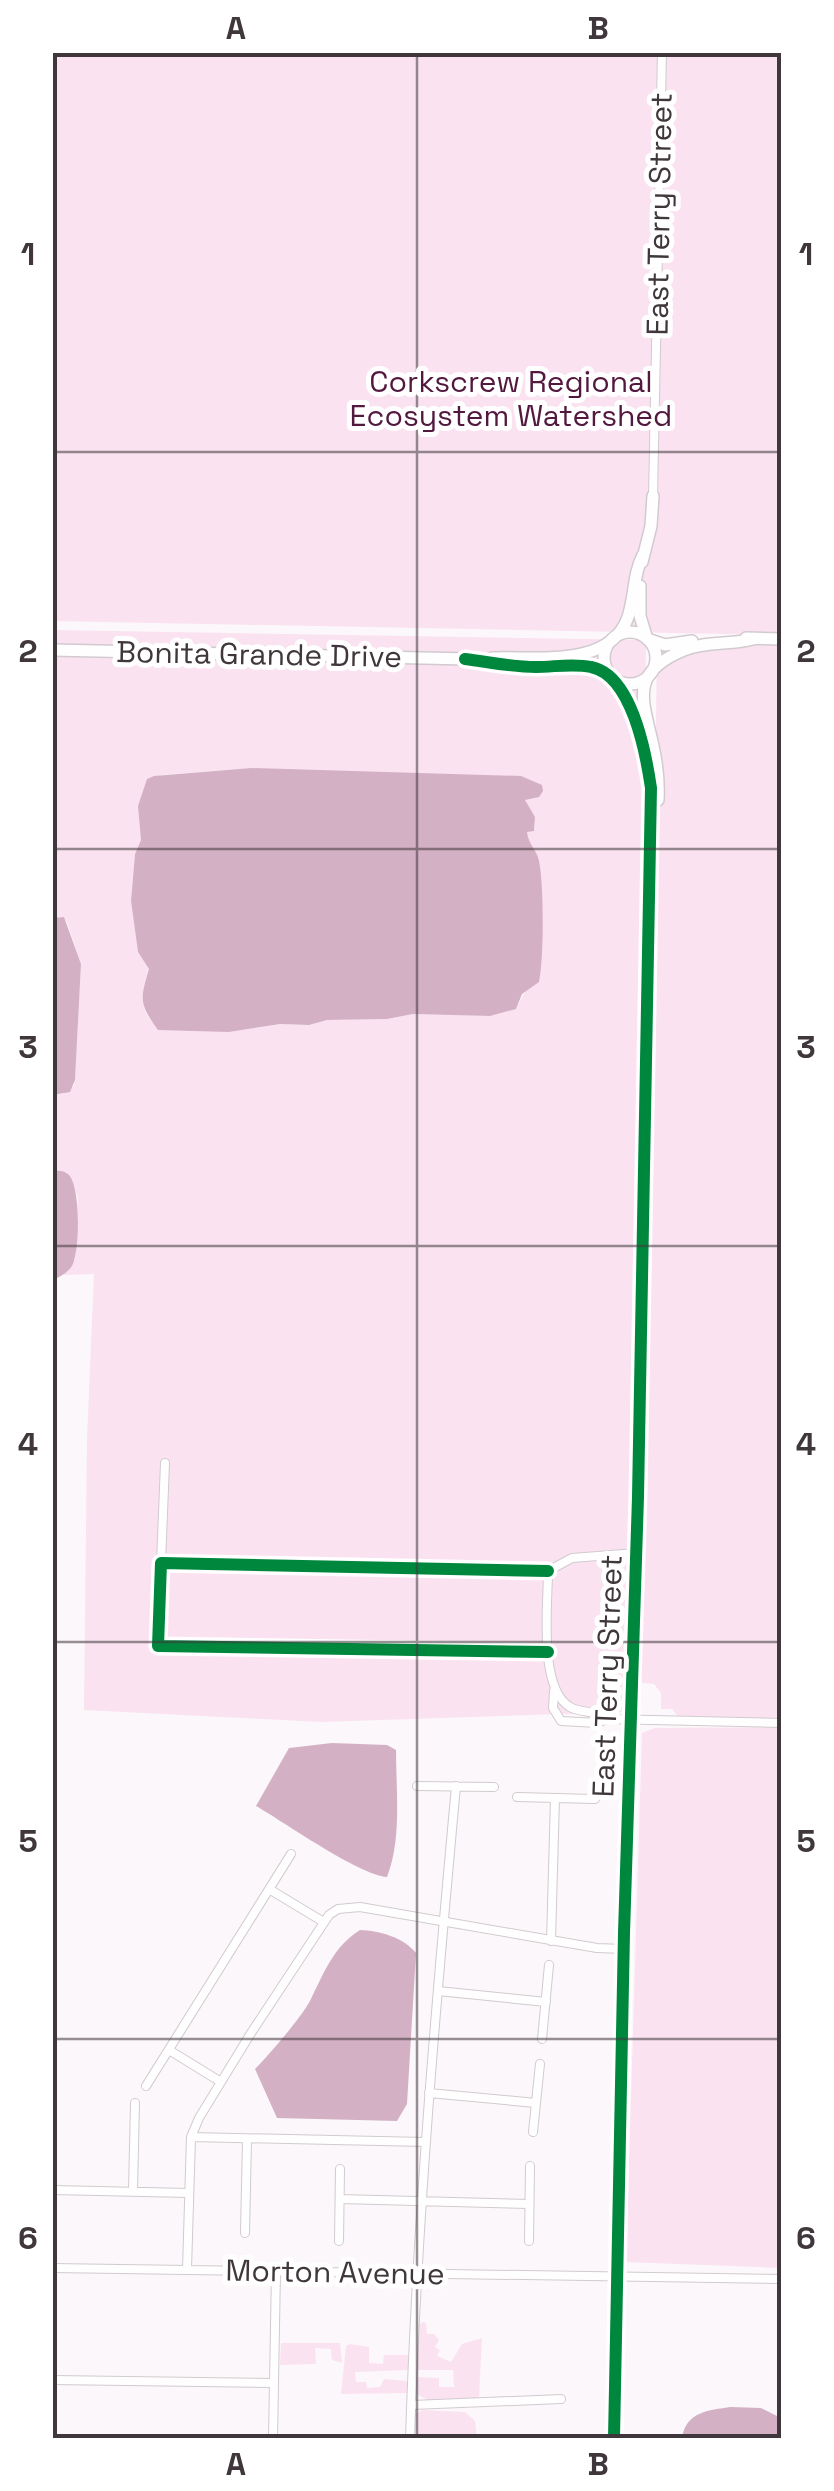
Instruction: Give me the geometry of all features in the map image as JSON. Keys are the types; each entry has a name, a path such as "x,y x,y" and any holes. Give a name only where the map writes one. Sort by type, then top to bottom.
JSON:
{"street":[{"name":"East Terry Street","path":"647,639 639,606 653,496 662,52"},
{"name":"East Terry Street","path":"616,636 628,618 637,566 644,555"},
{"path":"748,639 732,645 708,644 686,649 632,684 612,677 604,658 606,648 616,636 632,633 665,645 702,639 748,639 782,640"},
{"name":"Bonita Grande Drive","path":"52,650 465,659 569,656 596,648 616,636"},
{"path":"647,639 655,658 650,674"},
{"name":"Bonita Grande Drive","path":"465,659 519,667 594,667 612,677"},
{"name":"East Terry Street","path":"648,914 658,783 641,700 650,674"},
{"name":"East Terry Street","path":"612,677 630,708 651,788 614,2438"},
{"path":"166,1464 158,1646 548,1652"},
{"path":"162,1563 548,1571 572,1558 636,1553"},
{"path":"548,1571 548,1652 554,1710 562,1721 782,1723"},
{"path":"554,1691 570,1706 598,1712 606,1719"},
{"path":"554,1710 565,1700"},
{"path":"417,1786 494,1787"},
{"path":"410,2438 424,2142 456,1786"},
{"path":"517,1797 596,1799"},
{"path":"551,1941 555,1798"},
{"path":"146,2086 292,1854"},
{"path":"269,1889 322,1921"},
{"path":"188,2270 190,2137 322,1921 338,1909 360,1906 551,1941 624,1950"},
{"path":"542,2039 549,1965"},
{"path":"438,1991 546,2002"},
{"path":"168,2050 221,2082"},
{"path":"533,2132 540,2064"},
{"path":"429,2093 536,2103"},
{"path":"133,2191 135,2103"},
{"path":"190,2137 424,2142"},
{"path":"245,2233 247,2140"},
{"path":"528,2241 530,2166"},
{"path":"339,2241 340,2169"},
{"path":"52,2190 189,2192"},
{"path":"340,2199 529,2204"},
{"name":"Morton Avenue","path":"52,2268 782,2279"},
{"path":"273,2438 276,2271"},
{"path":"52,2380 274,2383"},
{"path":"412,2405 562,2399"}],"green space":[{"name":"Corkscrew Regional Ecosystem Watershed","path":"53,53 781,53 781,635 53,621"},
{"path":"52,630 646,640 641,1079 626,1712 321,1722 84,1710 87,1439 94,1274 63,1275 75,1259 78,1198 71,1177 53,1170 53,1095 63,1094 74,1086 81,964 67,922 63,917 53,918","holes":["251,768 532,797 525,799 535,824 534,830 527,832 527,839 540,864 541,960 516,1009 490,1016 413,1014 229,1032 155,1025 149,1018 143,998 149,968 138,952 131,901 135,854 141,840 139,813 160,775"]},
{"path":"657,640 781,644 781,1720 679,1718 672,1709 661,1709 661,1693 654,1684 637,1682"},
{"path":"781,1727 781,2268 626,2262 642,1733 655,1728"},
{"path":"423,2322 427,2334 434,2334 439,2340 435,2347 440,2350 437,2356 451,2362 462,2344 482,2338 479,2398 429,2401 417,2394 416,2377 439,2378 439,2387 454,2387 453,2370 416,2370 416,2326"},
{"path":"281,2343 340,2343 342,2363 332,2360 331,2349 315,2348 316,2364 280,2365"},
{"path":"346,2346 369,2347 369,2363 383,2364 384,2355 408,2355 408,2370 355,2372 356,2382 366,2382 367,2388 380,2387 384,2379 407,2381 407,2393 341,2394"},
{"path":"423,2410 465,2412 475,2421 477,2438 411,2438 414,2414"}],"shaded area":[{"path":"251,768 521,776 542,785 539,797 525,800 535,817 534,831 527,832 538,857 542,886 539,982 522,994 516,1009 490,1016 413,1014 229,1032 158,1030 143,1001 149,969 138,952 131,901 135,854 141,840 138,806 147,779"},
{"path":"64,917 81,964 75,1080 70,1092 53,1095 53,918"},
{"path":"53,1170 66,1173 72,1180 78,1218 72,1266 53,1280"},
{"path":"332,1743 387,1745 396,1750 396,1831 387,1877 341,1858 256,1806 289,1748"},
{"path":"360,1930 391,1936 416,1953 407,2104 397,2121 277,2118 255,2069 305,2009 336,1953"},
{"path":"761,2408 781,2418 781,2438 682,2438 693,2418 706,2411"}],"cycle path":[{"path":"465,659 527,667 584,666 605,673 627,700 651,788 614,2438"},
{"path":"548,1571 161,1563 158,1646 548,1652"}]}
